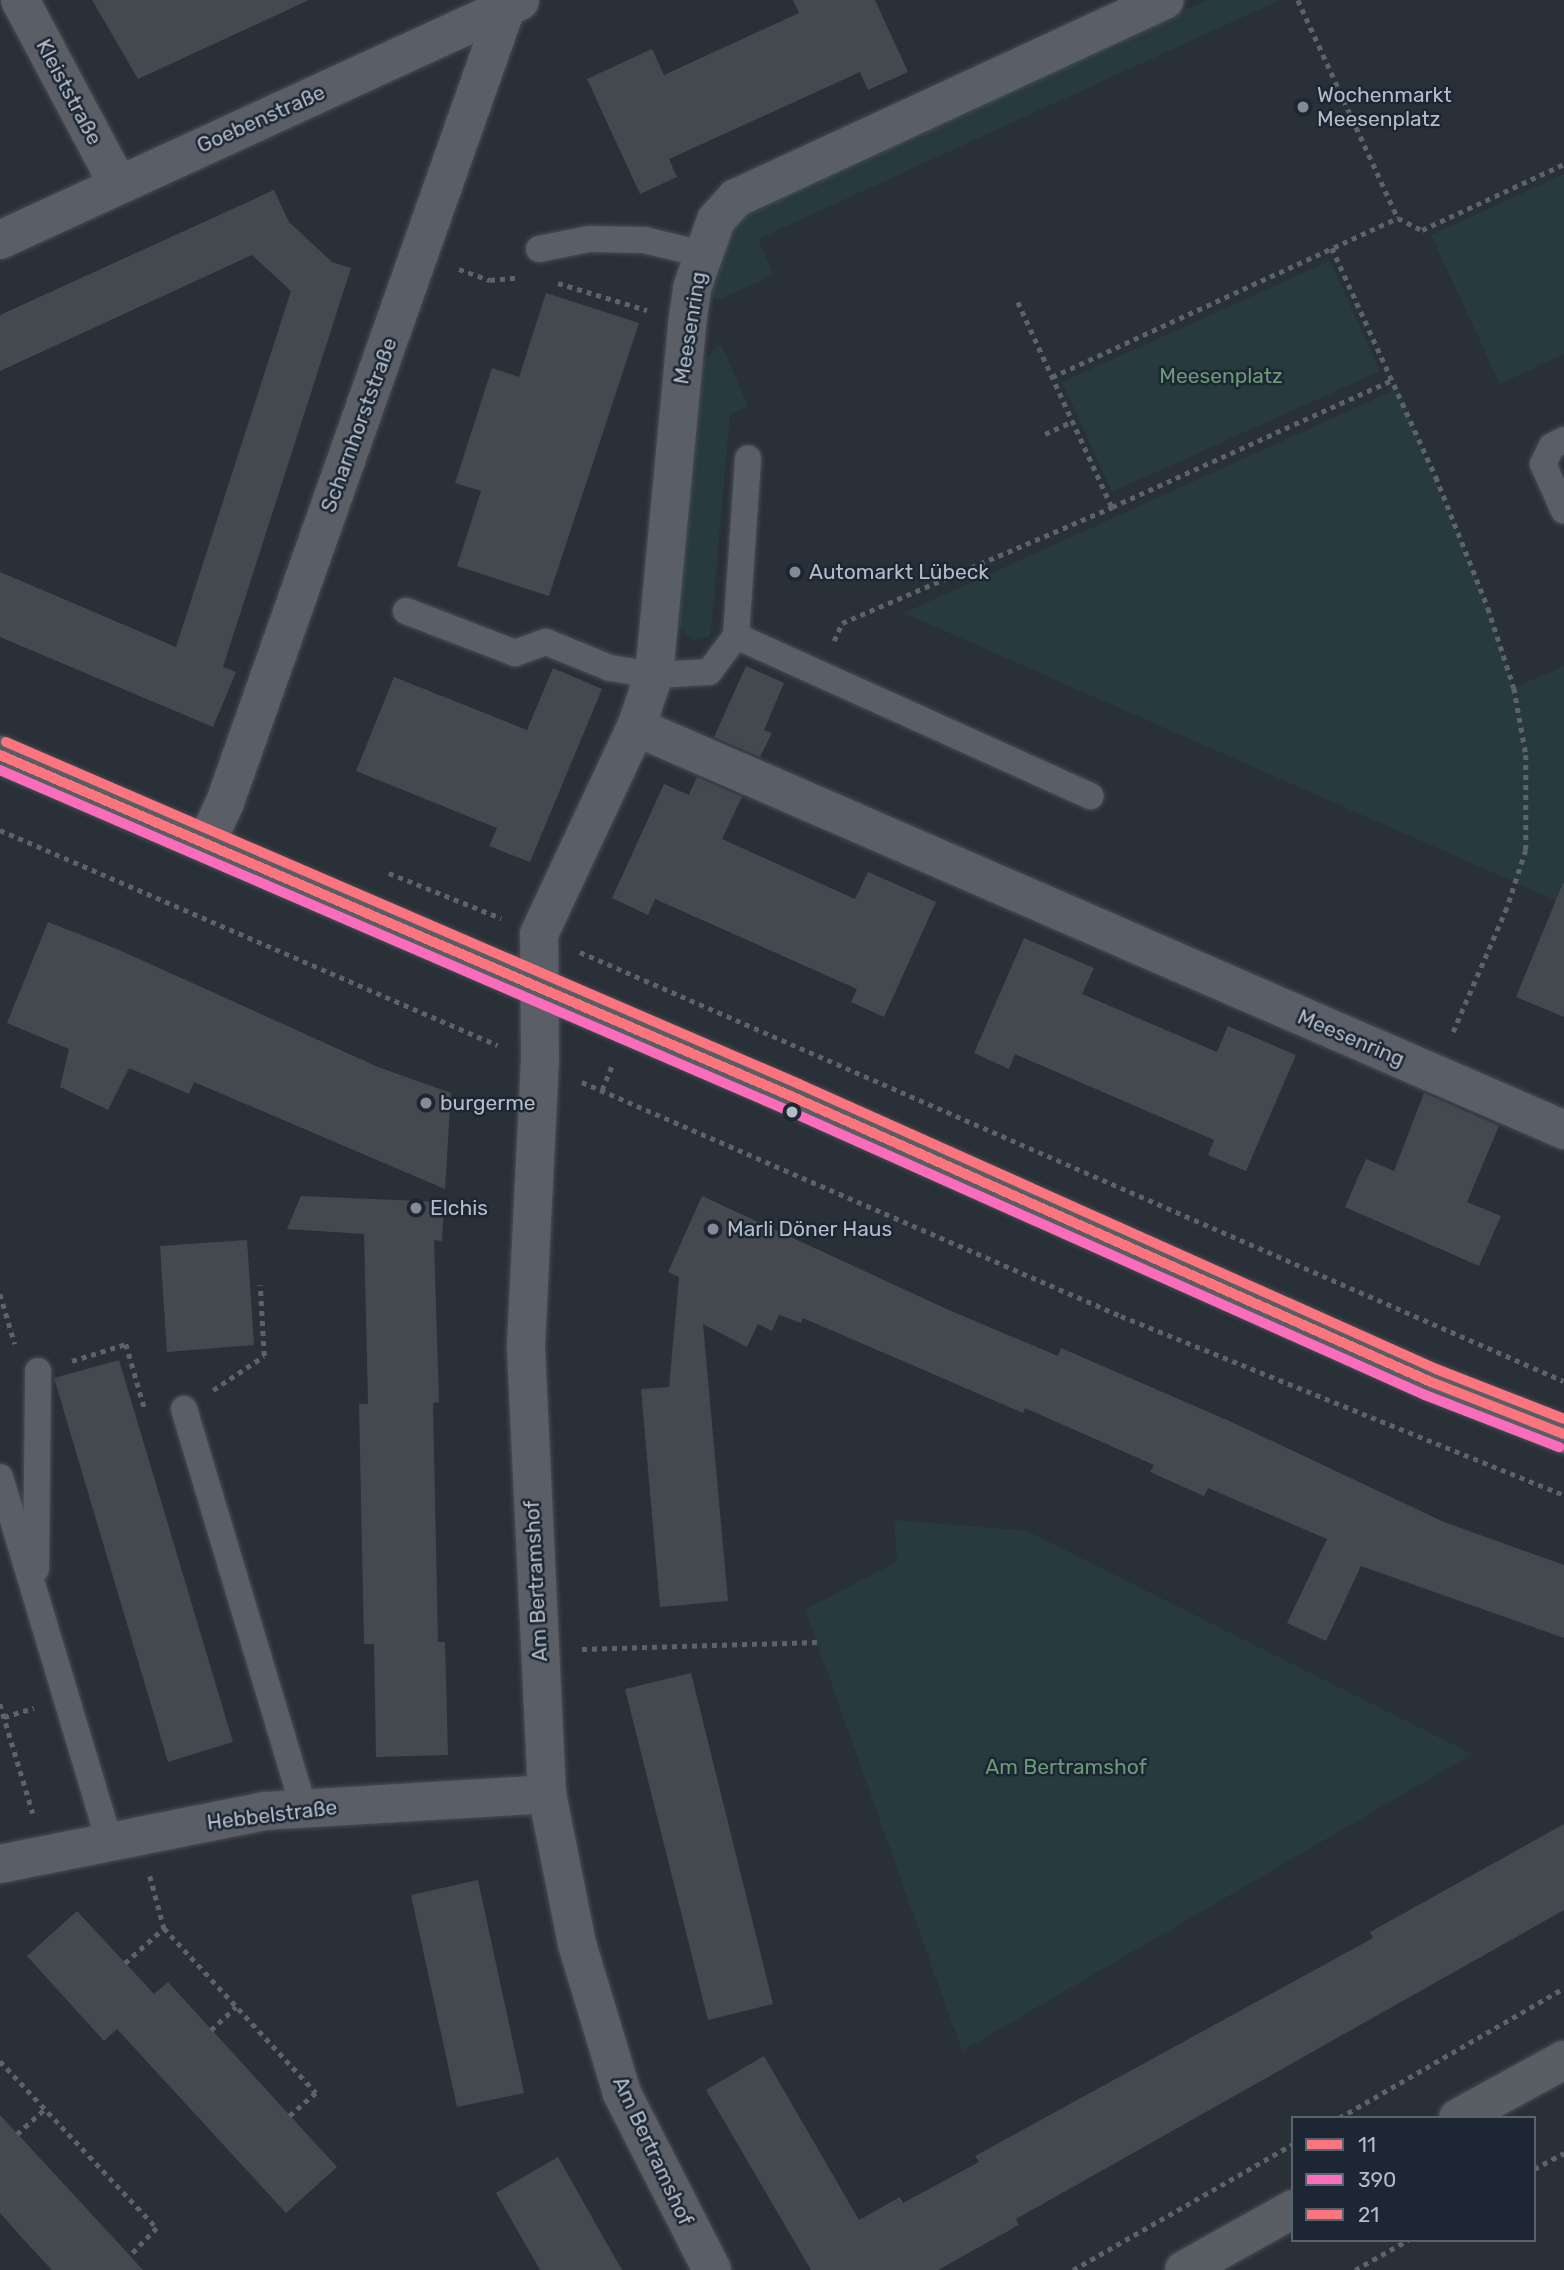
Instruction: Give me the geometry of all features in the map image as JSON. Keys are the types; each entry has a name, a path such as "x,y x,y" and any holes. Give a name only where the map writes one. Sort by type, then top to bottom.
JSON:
{"main road":[{"path":"0,755 206,841 1431,1382 1564,1434"},
{"path":"1462,2116 1564,2060"},
{"path":"1184,2270 1291,2210"}],"street":[{"name":"Kleiststraße","path":"20,0 118,184"},
{"name":"Meesenring","path":"538,987 539,934 636,727 654,675 687,325 703,254 716,220 736,198 1165,0"},
{"name":"Goebenstraße","path":"0,240 514,4"},
{"name":"Scharnhorststraße","path":"206,841 233,779 514,4"},
{"name":"Meesenring","path":"636,727 1564,1130"},
{"name":"Am Bertramshof","path":"538,987 540,1063 526,1345 547,1794 578,1944 622,2093 712,2270"},
{"name":"Hebbelstraße","path":"0,1864 125,1838 304,1808 547,1794"}],"lane":[{"path":"538,249 589,239 644,240 703,254"},
{"path":"1564,440 1552,446 1543,464 1564,511"},
{"path":"406,611 515,653 545,642 610,668 654,675 709,672 736,636 748,458"},
{"path":"736,636 1091,796"},
{"path":"36,1594 38,1371"},
{"path":"184,1409 304,1808"},
{"path":"0,1477 36,1594 125,1838"}],"path":[{"path":"1298,0 1398,218 1422,230 1564,164"},
{"path":"1052,377 1398,218"},
{"path":"1332,248 1392,380 1488,608 1514,688 1529,799 1525,850 1507,908 1436,1074"},
{"path":"1018,302 1112,508"},
{"path":"821,675 842,622 1112,508 1392,380"},
{"path":"1045,433 1073,421"},
{"path":"0,830 1134,1321 1564,1495"},
{"path":"184,1409 264,1356 260,1285"},
{"path":"0,1294 24,1374 126,1344 148,1420"},
{"path":"540,1651 817,1642"},
{"path":"0,1704 45,1854"},
{"path":"125,1838 164,1928 316,2093 290,2116"},
{"path":"125,1963 164,1928"},
{"path":"1342,2116 1564,1989"},
{"path":"211,2030 236,2007"},
{"path":"0,2061 157,2228 130,2256"},
{"path":"17,2134 45,2109"},
{"path":"1073,2270 1291,2145"},
{"path":"1536,2168 1564,2153"},
{"path":"1355,2270 1364,2268 1405,2242"}],"green space":[{"path":"1207,0 1280,0 758,239 774,275 718,300 709,295 730,230 755,206"},
{"path":"1564,174 1564,354 1500,384 1431,235"},
{"name":"Meesenplatz","path":"1330,261 1380,371 1112,492 1062,382"},
{"path":"721,344 748,406 730,414 710,636 693,641 679,627 676,616 702,361"},
{"path":"1397,389 1488,608 1514,688 1564,666 1564,904 904,613"},
{"name":"Am Bertramshof","path":"894,1520 1027,1531 1472,1754 962,2051 805,1609 897,1562"}],"building":[{"path":"92,0 309,0 138,79"},
{"path":"793,0 875,0 908,72 868,90 860,72 669,159 677,177 640,194 587,79 652,49 664,75 799,13"},
{"path":"274,190 289,222 332,262 351,268 223,667 236,672 213,727 0,637 0,572 176,647 291,291 252,255 0,371 0,315"},
{"path":"546,293 639,323 549,596 457,566 481,491 455,483 492,368 519,377"},
{"path":"746,666 784,683 764,730 772,733 760,757 714,737"},
{"path":"553,668 602,689 530,862 489,846 497,828 356,771 394,677 527,730"},
{"path":"697,777 742,797 722,839 855,899 868,872 936,902 884,1017 851,1002 857,989 655,899 648,915 612,898 664,784 689,795"},
{"path":"1564,883 1564,1017 1516,997"},
{"path":"48,922 117,949 378,1067 451,1093 445,1189 194,1082 189,1094 129,1068 108,1110 60,1087 69,1049 7,1023"},
{"path":"1024,938 1094,968 1082,994 1217,1052 1228,1026 1296,1055 1246,1171 1208,1155 1214,1140 1015,1054 1009,1069 974,1053"},
{"path":"1424,1093 1499,1126 1467,1202 1501,1216 1479,1266 1345,1207 1366,1159 1394,1171"},
{"path":"301,1196 444,1202 442,1241 434,1240 439,1402 433,1403 438,1642 445,1642 448,1755 376,1757 374,1644 364,1644 359,1404 368,1404 364,1234 287,1229"},
{"path":"702,1196 951,1311 1058,1356 1061,1348 1236,1424 1444,1522 1564,1565 1564,1638 1361,1566 1326,1641 1287,1623 1327,1539 1208,1488 1204,1496 1150,1472 1154,1465 1025,1408 1023,1413 803,1318 801,1323 779,1315 772,1331 758,1324 747,1347 703,1324 728,1601 660,1607 641,1389 669,1387 679,1277 668,1272"},
{"path":"247,1240 254,1345 167,1352 160,1246"},
{"path":"119,1360 233,1742 168,1762 54,1378"},
{"path":"691,1673 773,2004 708,2020 625,1689"},
{"path":"1564,1824 1564,1910 1016,2219 1019,2225 938,2270 811,2270 706,2090 764,2056 859,2220 900,2197 903,2203 979,2162 975,2156 1373,1938 1370,1932"},
{"path":"478,1880 524,2093 457,2107 411,1895"},
{"path":"77,1911 154,1994 168,1982 337,2167 286,2213 117,2029 104,2041 27,1956"},
{"path":"0,2115 143,2270 52,2270 24,2240 0,2213"},
{"path":"558,2157 622,2270 540,2270 496,2193"}],"transit line":[{"name":"21","path":"6,742 799,1084 1436,1369 1564,1419"},
{"name":"11","path":"0,755 793,1097 1431,1382 1564,1434"},
{"name":"390","path":"0,770 787,1110 1425,1395 1559,1447"}],"place":[{"name":"Wochenmarkt Meesenplatz","path":"1303,107"},
{"name":"Automarkt Lübeck","path":"795,572"},
{"name":"burgerme","path":"426,1103"},
{"name":"Elchis","path":"416,1208"},
{"name":"Marli Döner Haus","path":"713,1229"}]}
